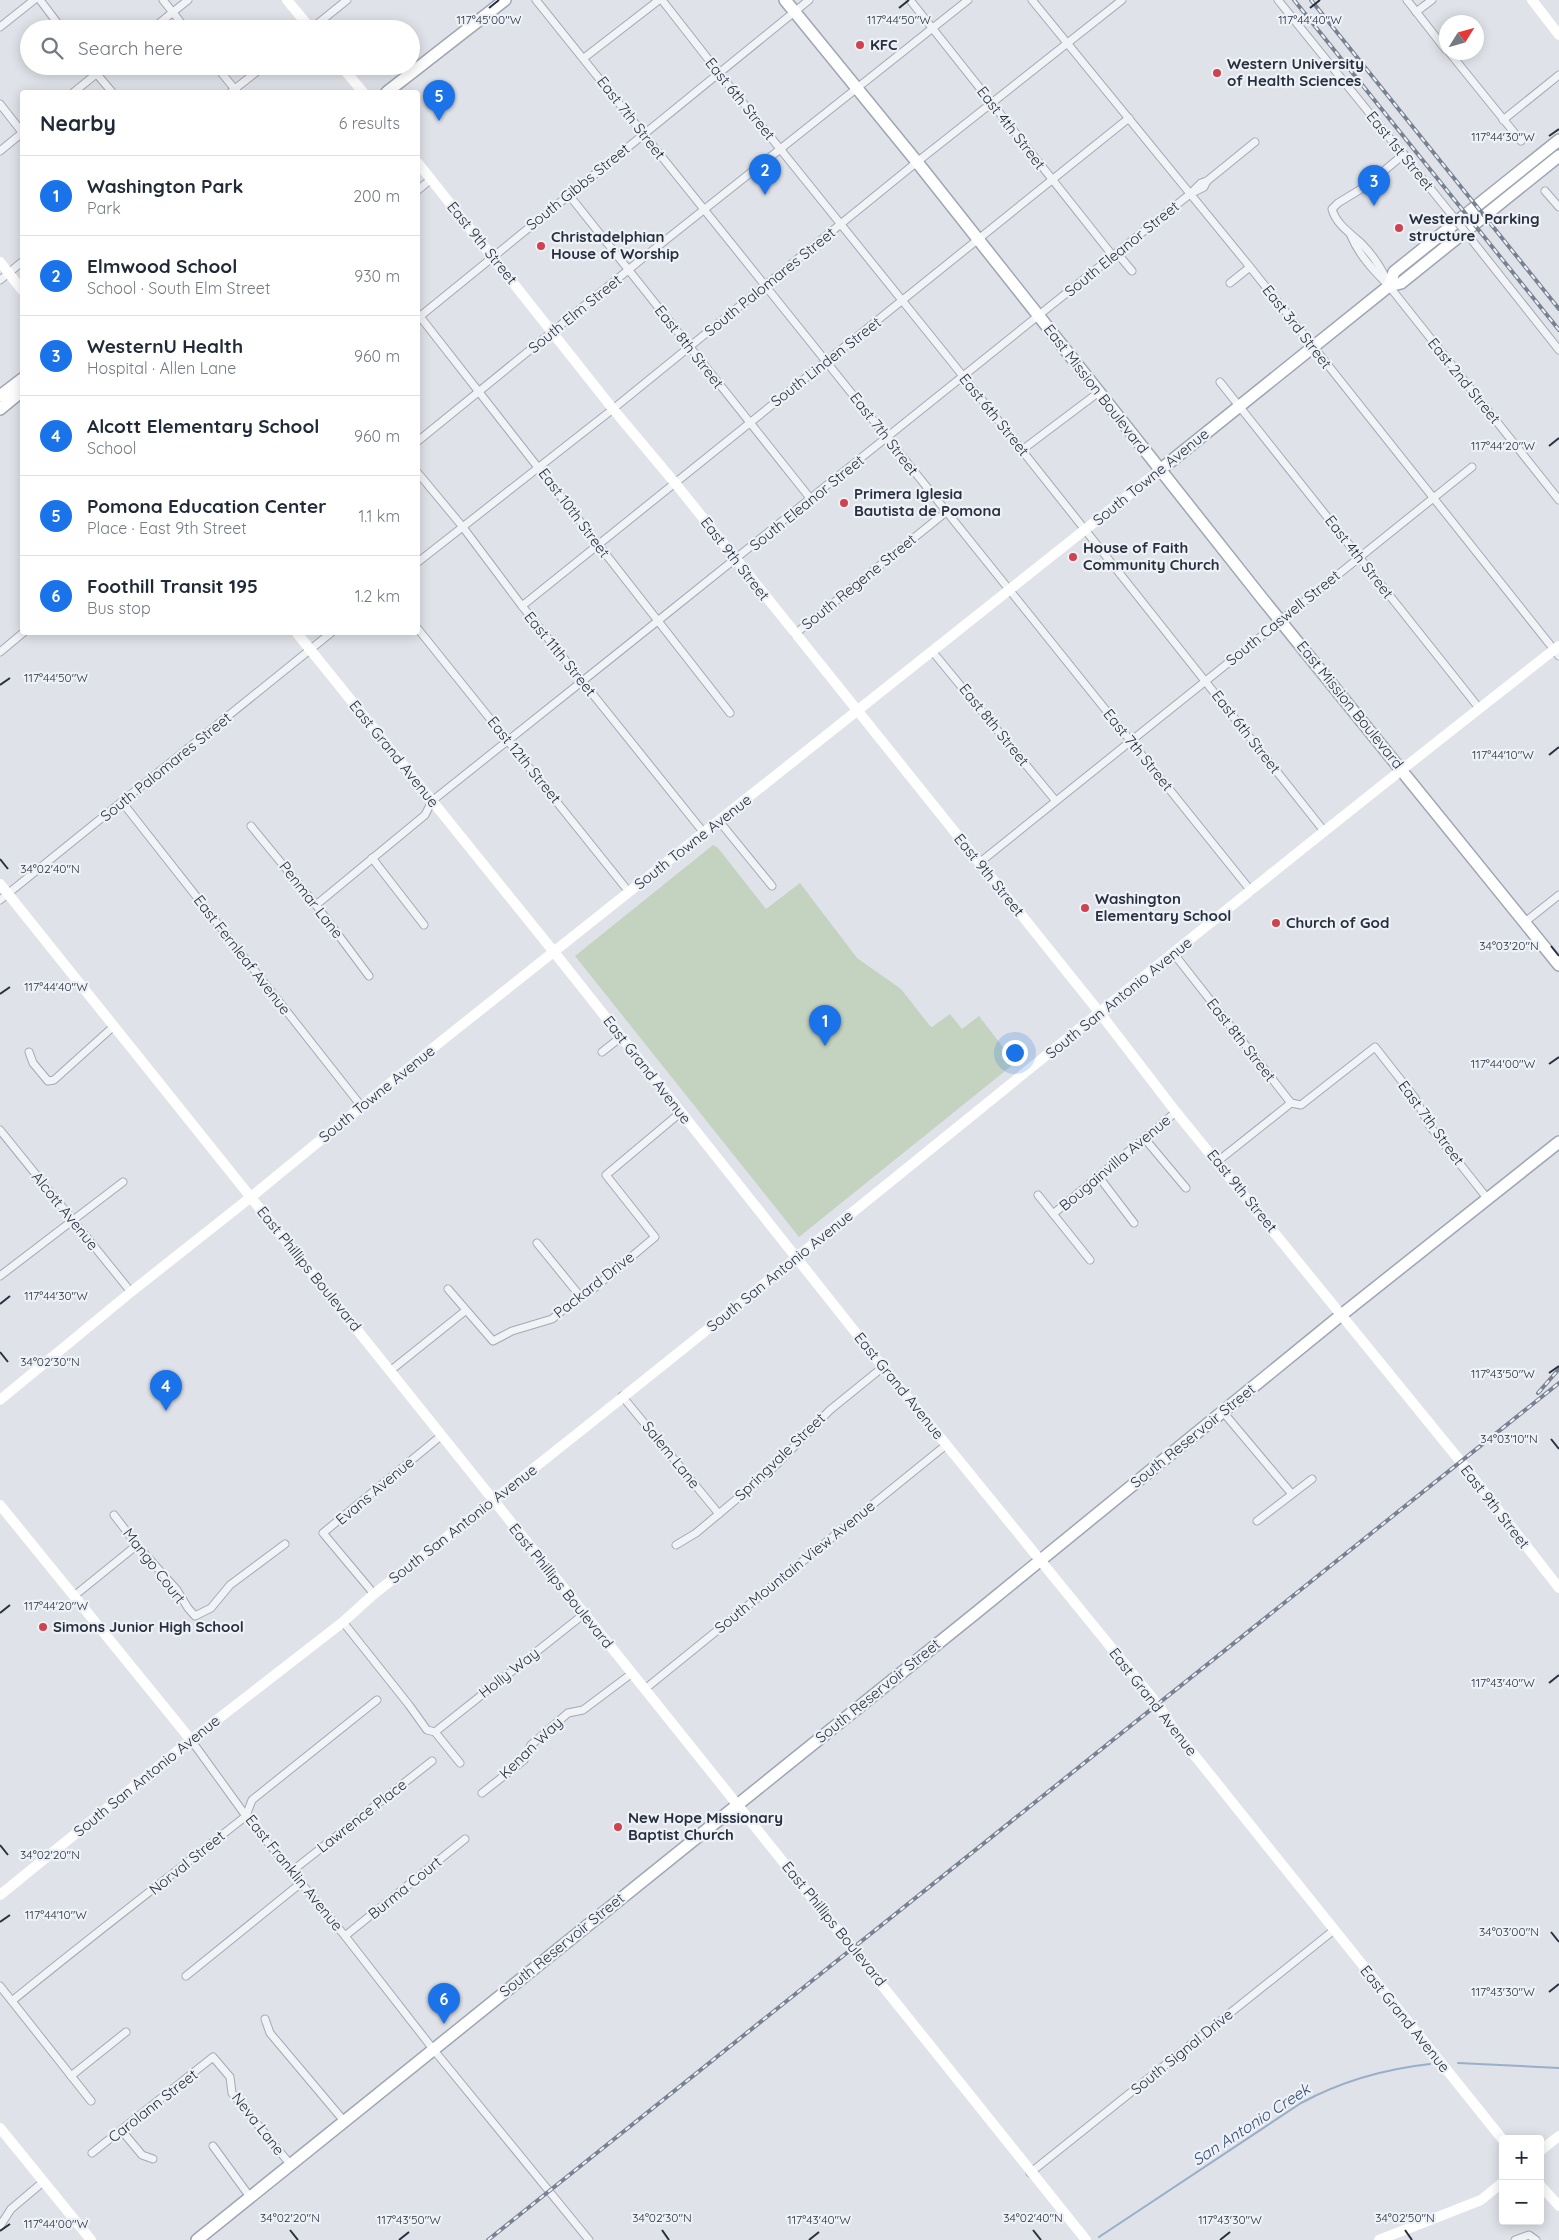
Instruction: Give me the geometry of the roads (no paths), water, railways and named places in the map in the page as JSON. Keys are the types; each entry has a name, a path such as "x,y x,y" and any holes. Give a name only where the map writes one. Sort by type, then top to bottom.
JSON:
{"main road":[{"path":"420,66 505,0"},
{"name":"East Mission Boulevard","path":"785,0 917,162 1281,621 1559,965"},
{"path":"390,90 409,75"},
{"path":"1389,286 1394,272 1559,140"},
{"path":"1389,286 1401,283 1559,156"},
{"name":"South Towne Avenue","path":"1160,470 1389,286"},
{"path":"0,396 20,380"},
{"path":"0,409 20,393"},
{"name":"South Reservoir Street","path":"198,2240 1340,1316 1559,1142"}],"street":[{"path":"0,27 34,0"},
{"path":"40,0 55,20"},
{"path":"163,0 179,20"},
{"path":"163,20 188,0"},
{"path":"287,0 304,20"},
{"path":"322,20 347,0"},
{"name":"East 7th Street","path":"536,0 1251,891"},
{"path":"584,58 660,0"},
{"name":"East 6th Street","path":"660,0 963,376 1324,831"},
{"name":"South Gibbs Street","path":"420,314 809,0"},
{"name":"East 4th Street","path":"910,0 1052,180 1115,254 1132,270"},
{"name":"South Elm Street","path":"420,439 554,332 628,269 781,150 968,0"},
{"name":"East 3rd Street","path":"1032,0 1250,267 1557,651"},
{"name":"South Palomares Street","path":"420,560 613,409 917,162 993,104 1122,0"},
{"name":"East 1st Street","path":"1278,0 1404,154 1559,350"},
{"path":"1406,0 1439,40"},
{"path":"1416,12 1432,0"},
{"path":"1532,0 1559,35"},
{"path":"1455,60 1521,141"},
{"path":"77,90 96,75"},
{"path":"98,75 110,90"},
{"path":"223,75 234,90"},
{"path":"237,90 254,75"},
{"path":"349,75 361,90"},
{"path":"1503,120 1559,75"},
{"path":"0,104 20,129"},
{"name":"South Linden Street","path":"522,606 1129,118"},
{"path":"0,151 20,134"},
{"name":"South Eleanor Street","path":"316,906 425,815 432,801 736,560 810,498 1190,194 1204,187 1207,181 1255,142"},
{"name":"East 2nd Street","path":"1404,154 1366,186 1338,203 1332,209 1333,214 1351,236 1355,246 1376,274 1389,286 1559,500"},
{"name":"East 9th Street","path":"420,166 856,712 1100,1013 1176,1112 1218,1161 1340,1316 1461,1462 1559,1588"},
{"path":"420,188 430,180"},
{"path":"1545,190 1559,208"},
{"name":"East 8th Street","path":"570,195 689,348 810,498"},
{"path":"0,262 20,287"},
{"path":"0,280 20,264"},
{"path":"1230,283 1250,267"},
{"name":"East 10th Street","path":"420,319 539,467 597,546 730,713"},
{"name":"East 4th Street","path":"1220,382 1479,708"},
{"path":"1022,450 1099,392"},
{"name":"South Caswell Street","path":"979,863 1055,800 1472,467"},
{"name":"South Towne Avenue","path":"0,1400 131,1292 554,952 1160,470"},
{"name":"East 11th Street","path":"420,475 704,833"},
{"name":"South Regene Street","path":"795,634 946,512"},
{"name":"East 12th Street","path":"420,631 629,892"},
{"path":"0,652 20,635"},
{"name":"East Grand Avenue","path":"298,635 554,952 883,1367 1158,1705 1175,1731 1499,2135"},
{"name":"South Palomares Street","path":"4,897 328,635"},
{"name":"East 8th Street","path":"932,651 1055,800"},
{"name":"South San Antonio Avenue","path":"0,1895 191,1740 343,1622 374,1594 494,1501 1324,831 1479,708 1557,651"},
{"name":"East Fernleaf Avenue","path":"122,802 362,1107"},
{"path":"720,821 772,886"},
{"name":"Penmar Lane","path":"251,826 316,906 369,976"},
{"path":"372,858 424,925"},
{"name":"East Phillips Boulevard","path":"0,884 4,897 114,1026 631,1674 854,1948 1030,2173 1086,2240"},
{"path":"1525,922 1559,894"},
{"name":"East 8th Street","path":"1174,954 1291,1103"},
{"path":"29,1052 32,1063 48,1081 54,1080 114,1026"},
{"path":"602,1052 621,1037"},
{"name":"East 7th Street","path":"1291,1103 1301,1105 1375,1047 1415,1098 1429,1125 1488,1198"},
{"path":"1218,1161 1291,1103"},
{"name":"Packard Drive","path":"465,1311 493,1341 512,1331 552,1318 580,1296 593,1289 655,1237 606,1175 680,1112"},
{"name":"Bougainvilla Avenue","path":"1053,1214 1099,1178 1176,1112"},
{"name":"Alcott Avenue","path":"0,1130 131,1292"},
{"path":"1145,1139 1186,1188"},
{"path":"1099,1178 1134,1223"},
{"path":"0,1276 123,1182"},
{"path":"1038,1195 1090,1260"},
{"path":"537,1243 580,1296"},
{"path":"390,1371 465,1311 448,1290"},
{"name":"Springvale Street","path":"676,1545 688,1539 769,1472 830,1410 883,1367"},
{"name":"Salem Lane","path":"622,1396 719,1514"},
{"path":"1223,1412 1291,1493"},
{"name":"Evans Avenue","path":"374,1594 323,1533 442,1435"},
{"name":"South Mountain View Avenue","path":"645,1689 946,1445"},
{"path":"1257,1521 1291,1493 1312,1479"},
{"name":"East Franklin Avenue","path":"0,1504 191,1740 246,1816 346,1936 433,2049 589,2240"},
{"name":"Mango Court","path":"114,1515 137,1545 177,1590 195,1616 211,1608 230,1585 285,1544"},
{"path":"74,1596 137,1545"},
{"name":"Holly Way","path":"435,1732 584,1614"},
{"path":"343,1622 427,1730 435,1732 460,1763"},
{"name":"Kenan Way","path":"482,1793 524,1760 530,1745 568,1713 583,1710 631,1674"},
{"name":"Norval Street","path":"12,2001 94,1934 125,1913 246,1816 252,1800 377,1700"},
{"name":"Lawrence Place","path":"292,1871 432,1761"},
{"name":"Burma Court","path":"346,1936 465,1839"},
{"path":"186,1976 302,1882"},
{"name":"South Signal Drive","path":"1030,2173 1334,1930"},
{"path":"0,1986 91,2101"},
{"path":"265,2019 270,2033 344,2121"},
{"path":"71,2076 126,2032"},
{"name":"Carolann Street","path":"92,2153 213,2058"},
{"name":"Neva Lane","path":"213,2058 230,2077 232,2094 290,2164"},
{"path":"0,2128 91,2240"},
{"path":"122,2131 142,2155 153,2158"},
{"path":"1544,2147 1559,2136"},
{"path":"213,2146 250,2197"},
{"path":"0,2226 11,2209 43,2182"},
{"path":"1379,2240 1481,2200 1499,2185"},
{"path":"1544,2189 1559,2206"},
{"path":"1514,2240 1529,2235 1536,2240"}],"waterway":[{"name":"San Antonio Creek","path":"1458,2063 1559,2068"},
{"name":"San Antonio Creek","path":"1099,2237 1301,2103 1316,2095 1364,2077 1396,2069 1430,2064"}],"railway":[{"path":"1294,0 1559,330"},
{"path":"1311,0 1559,309"},
{"path":"1538,1393 1559,1369"},
{"path":"488,2240 1559,1383"}],"place":[{"name":"KFC","path":"860,45"},
{"name":"Western University of Health Sciences","path":"1217,73"},
{"name":"Pomona Education Center","path":"439,121"},
{"name":"Elmwood School","path":"765,195"},
{"name":"WesternU Health","path":"1374,206"},
{"name":"WesternU Parking structure","path":"1399,228"},
{"name":"Christadelphian House of Worship","path":"541,246"},
{"name":"Primera Iglesia Bautista de Pomona","path":"844,503"},
{"name":"House of Faith Community Church","path":"1073,557"},
{"name":"Washington Elementary School","path":"1085,908"},
{"name":"Church of God","path":"1276,923"},
{"name":"Washington Park","path":"825,1046"},
{"name":"Alcott Elementary School","path":"166,1411"},
{"name":"Simons Junior High School","path":"43,1627"},
{"name":"New Hope Missionary Baptist Church","path":"618,1827"},
{"name":"Foothill Transit 195","path":"444,2024"}]}
